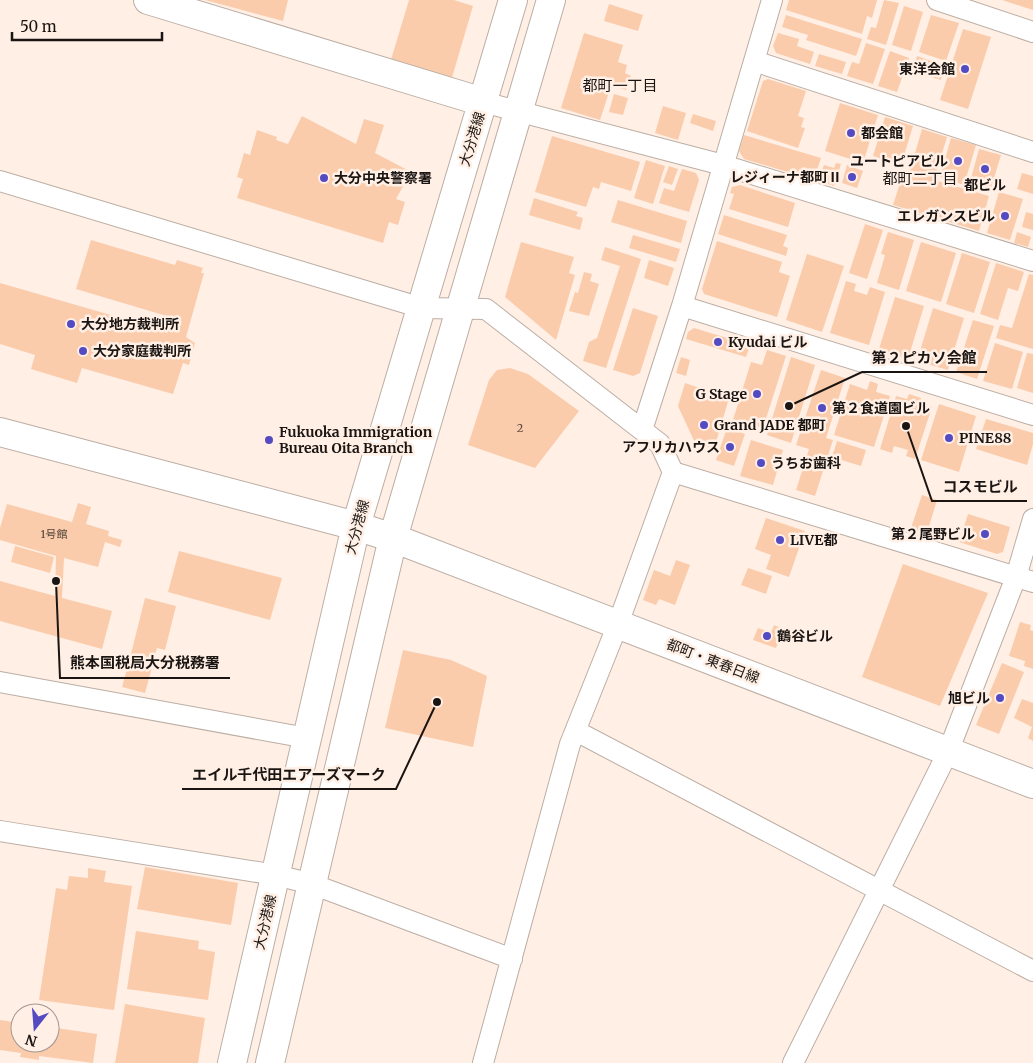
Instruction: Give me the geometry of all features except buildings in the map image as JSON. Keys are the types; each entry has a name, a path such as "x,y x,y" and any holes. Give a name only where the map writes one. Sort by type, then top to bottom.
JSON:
{"main road":[{"path":"148,0 483,102"},
{"name":"大分港線","path":"232,1063 356,526 513,0"},
{"path":"270,1063 393,538 552,0"},
{"name":"都町・東春日線","path":"0,432 356,526 393,538 1033,784"}],"street":[{"path":"642,430 682,306 772,0"},
{"path":"937,0 1033,32"},
{"path":"754,61 1033,152"},
{"path":"483,102 723,165 1033,261"},
{"path":"0,181 422,308 486,308 660,444 674,472 1025,579"},
{"path":"682,306 1033,415"},
{"path":"483,1063 549,813 576,731 674,472"},
{"path":"793,1063 948,752 1025,579 1033,519"},
{"path":"0,682 307,738"},
{"path":"576,731 1033,971"},
{"path":"0,831 276,875 312,884 512,959"}],"place":[{"name":"東洋会館","path":"965,69"},
{"name":"都会館","path":"851,133"},
{"name":"ユートピアビル","path":"958,161"},
{"name":"都ビル","path":"985,169"},
{"name":"レジィーナ都町Ⅱ","path":"852,177"},
{"name":"大分中央警察署","path":"324,178"},
{"name":"エレガンスビル","path":"1005,216"},
{"name":"大分地方裁判所","path":"71,324"},
{"name":"Kyudai ビル","path":"718,342"},
{"name":"大分家庭裁判所","path":"83,351"},
{"name":"G Stage","path":"757,394"},
{"name":"第２ピカソ会館","path":"789,406"},
{"name":"第２食道園ビル","path":"822,408"},
{"name":"Grand JADE 都町","path":"704,425"},
{"name":"コスモビル","path":"906,426"},
{"name":"PINE88","path":"949,438"},
{"name":"Fukuoka Immigration Bureau Oita Branch","path":"269,440"},
{"name":"アフリカハウス","path":"730,447"},
{"name":"うちお歯科","path":"761,463"},
{"name":"第２尾野ビル","path":"985,534"},
{"name":"LIVE都","path":"780,540"},
{"name":"熊本国税局大分税務署","path":"56,581"},
{"name":"鶴谷ビル","path":"767,636"},
{"name":"旭ビル","path":"1000,698"},
{"name":"エイル千代田エアーズマーク","path":"437,702"}],"district":[{"name":"都町一丁目","path":"620,86"},
{"name":"都町二丁目","path":"920,179"}]}
